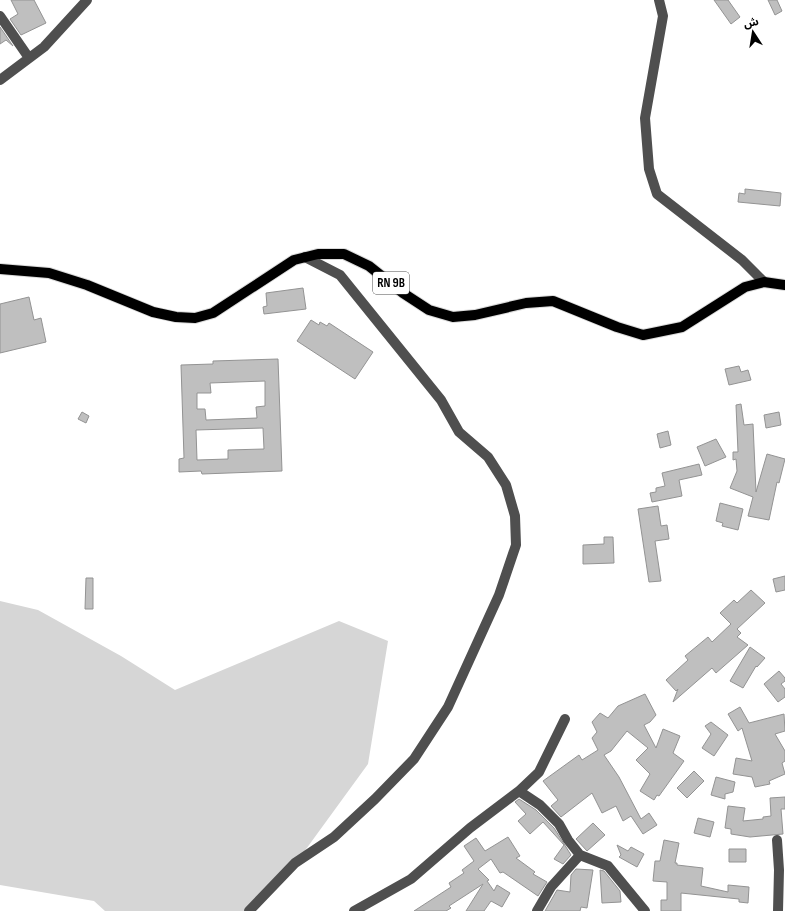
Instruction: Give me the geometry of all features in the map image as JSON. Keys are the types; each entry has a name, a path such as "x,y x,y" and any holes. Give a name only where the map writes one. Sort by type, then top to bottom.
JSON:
{"main road":[{"name":"RN 9B","path":"0,270 49,273 86,285 152,312 176,317 195,318 214,312 294,260 318,254 344,254 369,266 403,293 429,310 453,317 475,315 526,302 553,301 617,327 643,335 682,327 745,287 764,282 785,285"}],"street":[{"path":"0,80 44,47 87,0"},
{"path":"659,0 662,16 645,118 649,169 656,194 742,260 764,282"},
{"path":"0,16 29,58"},
{"path":"249,911 295,863 334,836 375,799 414,759 448,707 499,595 516,545 515,516 506,485 488,456 459,432 441,400 340,275 305,257"},
{"path":"354,911 411,879 470,828 519,791 539,772 565,719"},
{"path":"519,791 540,805 559,824 568,840 580,855 608,866 644,911"},
{"path":"777,840 779,870 778,911"},
{"path":"537,911 552,887 580,855"}],"shaded area":[{"path":"0,601 38,610 121,656 175,690 339,621 388,641 368,764 285,878 248,911 105,911 94,901 0,885"}],"building":[{"path":"11,0 34,0 46,23 21,35 10,19 18,14"},
{"path":"714,0 728,0 740,17 731,24"},
{"path":"768,0 777,0 782,11 775,15"},
{"path":"0,27 13,46 6,40 0,44"},
{"path":"745,189 781,193 780,206 738,202 739,193 745,194"},
{"path":"303,288 306,309 264,314 263,307 267,306 266,293"},
{"path":"29,297 34,320 41,318 46,342 0,353 0,304"},
{"path":"311,320 319,325 320,322 327,326 329,323 373,352 355,379 297,341"},
{"path":"278,359 282,471 202,474 201,471 179,472 179,459 184,458 181,365 213,364 213,361","holes":["265,381 265,406 256,407 257,418 206,420 205,409 197,409 197,393 211,393 210,383","263,428 264,449 228,450 228,459 197,460 196,430"]},
{"path":"739,366 741,372 748,370 751,380 729,385 725,369"},
{"path":"741,404 744,425 753,424 756,492 767,454 785,459 779,483 777,482 769,520 748,516 753,497 730,488 737,471 736,459 733,460 733,452 738,452 736,405"},
{"path":"82,412 89,416 86,423 78,419"},
{"path":"779,412 781,425 766,428 764,415"},
{"path":"668,431 671,445 660,448 657,434"},
{"path":"716,439 726,457 705,466 697,447"},
{"path":"699,464 702,475 679,480 682,496 652,502 650,493 656,492 656,488 665,486 662,473"},
{"path":"720,503 743,509 738,530 722,526 723,523 716,521"},
{"path":"658,506 661,526 667,525 669,539 655,541 661,581 649,582 638,509"},
{"path":"604,537 613,537 614,563 583,564 583,545 604,544"},
{"path":"785,576 785,590 776,592 773,579"},
{"path":"86,578 93,578 93,609 85,609"},
{"path":"751,590 765,603 737,629 741,633 737,637 748,645 716,673 712,668 673,702 678,689 676,691 666,680 688,660 685,656 708,637 712,642 731,624 720,613 734,600 737,603"},
{"path":"750,647 765,658 757,667 756,666 743,688 730,681"},
{"path":"779,671 785,678 785,681 781,684 785,689 785,697 778,702 764,684"},
{"path":"645,694 656,715 650,722 644,725 656,748 663,729 680,736 673,753 684,761 659,796 657,795 654,800 640,791 650,774 636,760 648,748 627,731 611,751 604,755 619,777 641,819 649,813 657,825 643,834 631,816 623,821 616,806 602,813 592,793 561,817 551,806 558,800 543,781 579,755 582,760 598,750 592,738 597,732 592,722 600,713 608,718 618,706"},
{"path":"740,707 749,723 784,714 785,731 775,734 785,751 785,761 782,763 785,774 769,781 770,784 755,787 752,777 733,774 736,758 752,761 742,728 738,731 728,714"},
{"path":"711,722 728,735 714,756 702,748 711,734 705,726"},
{"path":"694,771 704,781 687,798 677,788"},
{"path":"716,777 735,782 733,792 725,794 725,799 711,795"},
{"path":"785,797 785,809 781,809 783,834 750,837 731,834 731,829 725,828 728,806 745,808 743,821 763,819 763,817 771,816 770,798"},
{"path":"519,799 536,810 554,828 571,855 563,864 554,859 564,845 543,822 530,834 518,821 526,814 515,802"},
{"path":"698,818 714,822 710,837 694,833"},
{"path":"593,823 605,835 587,851 576,839"},
{"path":"508,837 520,856 516,858 535,872 533,874 547,882 538,896 503,872 500,873 491,859 478,869 489,880 487,881 494,891 497,885 510,893 502,907 491,901 484,911 466,911 483,884 449,906 451,908 446,911 414,911 451,887 449,883 464,873 462,870 474,861 464,846 476,838 485,851"},
{"path":"664,840 679,843 675,863 677,863 677,865 703,868 701,886 728,892 728,885 749,887 748,903 739,902 739,899 681,893 681,911 661,911 661,900 667,900 667,882 653,881 655,861 660,861"},
{"path":"617,845 628,851 631,847 644,854 637,867 619,857 621,855"},
{"path":"729,849 746,849 746,862 729,862"},
{"path":"576,869 593,870 587,908 581,907 580,911 545,911 557,890 570,892 571,875"},
{"path":"600,870 604,871 620,891 621,902 602,903"}]}
